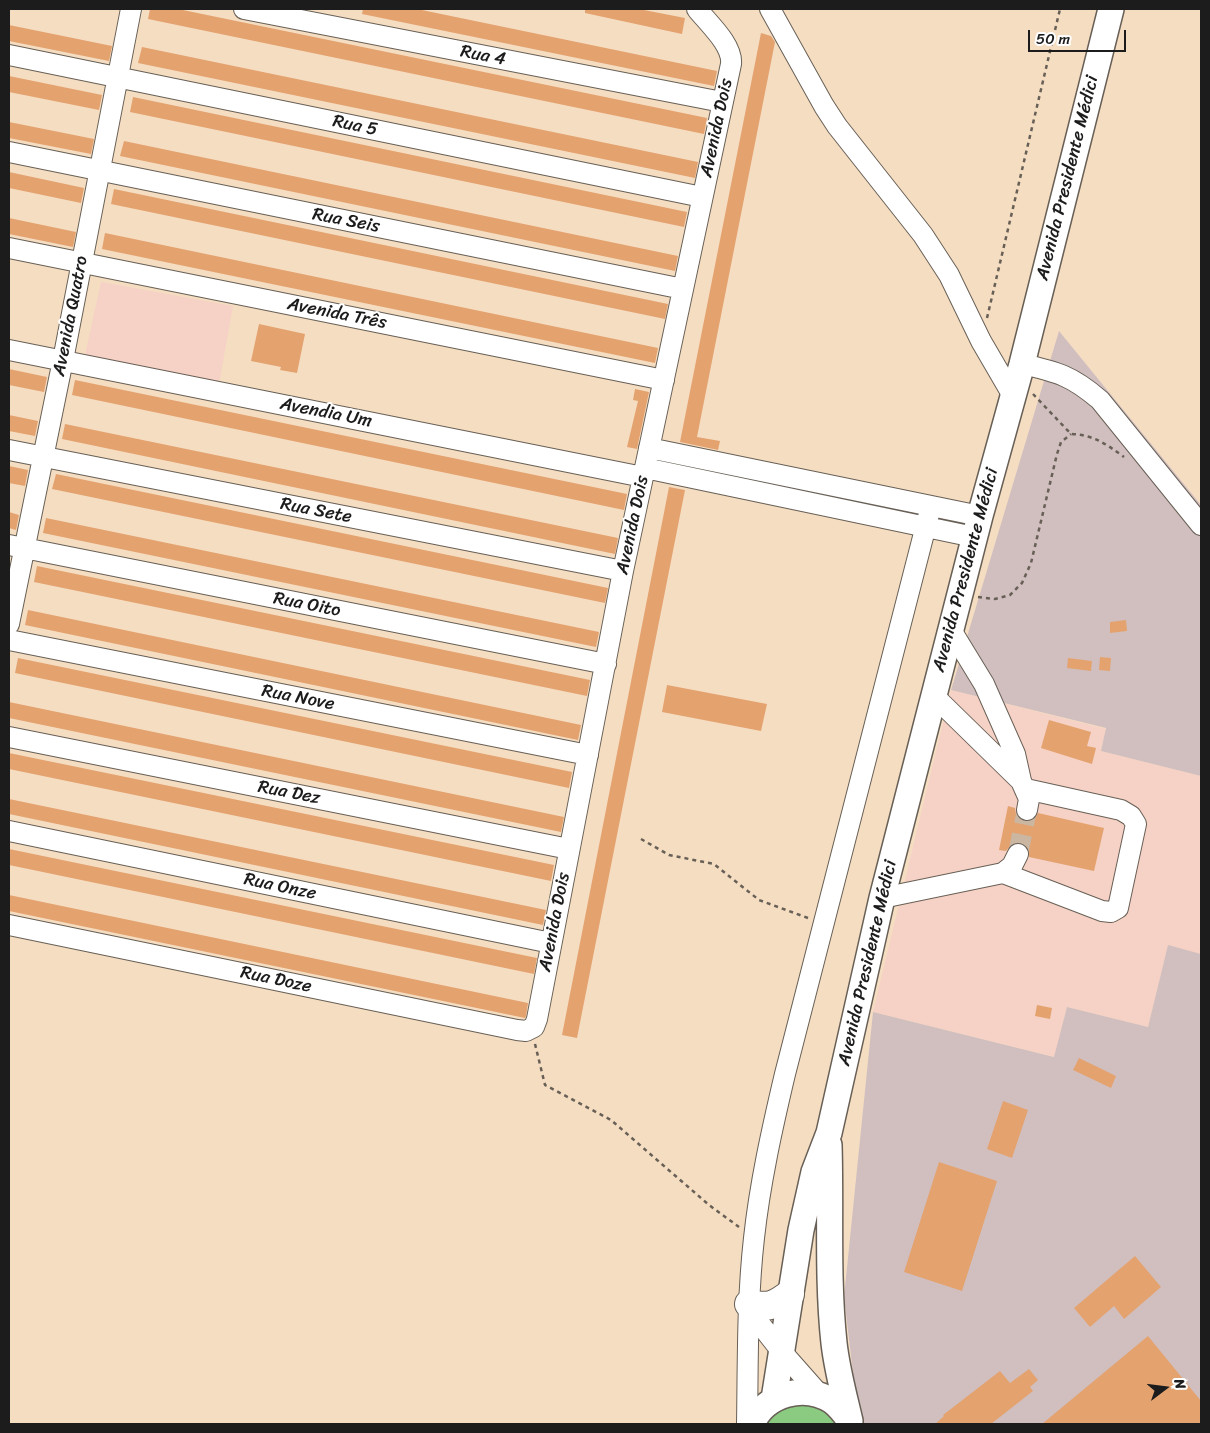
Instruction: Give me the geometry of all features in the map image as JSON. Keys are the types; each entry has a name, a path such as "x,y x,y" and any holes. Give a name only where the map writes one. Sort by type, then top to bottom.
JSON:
{"highway":[{"path":"749,1307 772,1306 790,1294"}],"main road":[{"name":"Avenida Presidente Médici","path":"774,1399 801,1230 814,1172 829,1133 882,898 977,526 1018,379 1110,9"},
{"name":"Avenida Presidente Médici","path":"829,1133 834,1343 838,1373 850,1423"},
{"path":"752,1424 763,1407 774,1399 797,1392 820,1395 832,1401 842,1410 850,1423"}],"street":[{"name":"Avenida Quatro","path":"9,624 16,547 43,457 131,9"},
{"name":"Rua 4","path":"244,9 722,102"},
{"name":"Avenida Dois","path":"534,1024 623,571 731,59 730,51 696,9"},
{"path":"770,9 837,126 923,235 949,275 981,341 1018,379 1053,370 1067,376 1100,400 1201,525"},
{"name":"Rua 5","path":"9,55 702,197"},
{"name":"Rua Seis","path":"9,152 683,289"},
{"name":"Avenida Três","path":"9,248 664,380"},
{"name":"Avendia Um","path":"9,350 925,527 977,526"},
{"path":"649,448 931,506 977,526"},
{"name":"Rua Sete","path":"9,450 623,571"},
{"path":"747,1424 749,1307 754,1239 765,1161 823,924 931,506"},
{"name":"Rua Oito","path":"16,547 606,664"},
{"path":"951,630 984,684 1015,754 1028,799 1027,810"},
{"name":"Rua Nove","path":"9,640 588,755"},
{"path":"933,695 1024,785 1121,810 1131,816 1136,824 1118,908 1111,912 1102,912 1003,873"},
{"name":"Rua Dez","path":"9,737 569,850"},
{"name":"Rua Onze","path":"9,832 550,943"},
{"path":"882,898 1003,873 1012,866 1018,854"},
{"name":"Rua Doze","path":"9,925 516,1030 526,1031 534,1024"},
{"path":"749,1307 782,1352 820,1395"}],"path":[{"path":"981,341 1060,9"},
{"path":"1018,379 1071,434 1086,435 1105,443 1130,462 1139,466 1153,466"},
{"path":"959,596 995,599 1010,595 1022,582 1031,563 1057,454 1061,442 1071,434"},
{"path":"641,840 669,855 714,864 759,900 823,924"},
{"path":"534,1024 545,1085 611,1120 709,1205 754,1239"}],"shaded area":[{"path":"101,282 233,306 219,384 85,355"},
{"path":"1059,331 1201,505 1201,776 1101,751 1106,728 951,690"},
{"path":"951,690 1106,729 1101,751 1201,776 1201,954 1168,946 1148,1027 1067,1007 1055,1057 873,1012"},
{"path":"1168,945 1201,954 1201,1424 859,1424 844,1297 873,1012 1054,1057 1067,1007 1148,1027"}],"green space":[{"path":"784,1404 813,1406 825,1412 836,1424 761,1424"}],"building":[{"path":"150,9 178,9 707,118 704,134 148,19"},
{"path":"363,9 417,9 717,71 714,86 362,14"},
{"path":"585,9 639,9 685,18 682,34 585,13"},
{"path":"9,25 112,46 109,61 9,41"},
{"path":"761,33 771,36 775,42 697,437 720,441 718,450 680,442"},
{"path":"142,47 698,162 695,178 138,63"},
{"path":"9,76 102,95 99,110 9,92"},
{"path":"133,97 687,212 684,227 130,112"},
{"path":"9,122 94,139 91,154 9,138"},
{"path":"124,141 678,256 675,271 120,156"},
{"path":"9,172 84,188 81,203 9,188"},
{"path":"114,189 668,304 665,319 111,204"},
{"path":"9,218 76,232 73,247 9,234"},
{"path":"105,233 658,348 655,363 102,249"},
{"path":"259,324 305,334 297,373 280,370 281,367 251,361"},
{"path":"9,369 47,377 44,392 9,385"},
{"path":"75,380 627,494 624,510 72,395"},
{"path":"635,389 649,392 637,449 627,447 638,401 633,400"},
{"path":"9,415 38,421 35,436 9,431"},
{"path":"65,424 618,538 615,554 62,439"},
{"path":"9,466 28,470 25,486 9,483"},
{"path":"56,474 608,588 605,603 52,489"},
{"path":"669,487 685,490 577,1038 562,1035"},
{"path":"9,512 19,515 16,530 9,528"},
{"path":"46,518 599,632 596,647 43,533"},
{"path":"37,566 590,680 587,696 34,582"},
{"path":"28,610 581,725 578,740 25,625"},
{"path":"1126,620 1127,631 1110,633 1110,622"},
{"path":"1100,657 1111,658 1110,671 1099,670"},
{"path":"18,658 572,772 569,788 15,673"},
{"path":"1068,658 1092,661 1091,671 1067,668"},
{"path":"667,685 767,704 761,731 662,712"},
{"path":"9,702 564,817 561,832 9,718"},
{"path":"1049,720 1091,732 1087,746 1096,748 1092,764 1041,748"},
{"path":"9,753 554,865 551,881 9,769"},
{"path":"9,799 546,910 543,925 9,814"},
{"path":"1008,806 1015,808 1016,814 1024,822 1031,821 1038,813 1104,828 1094,871 1029,857 1028,848 1023,843 1012,844 1006,851 999,850"},
{"path":"9,849 537,958 534,974 9,865"},
{"path":"9,895 528,1003 526,1016 525,1018 9,911"},
{"path":"1037,1005 1052,1008 1050,1019 1035,1016"},
{"path":"1079,1058 1116,1076 1111,1088 1073,1070"},
{"path":"1003,1101 1028,1110 1012,1158 987,1149"},
{"path":"939,1162 997,1181 962,1291 904,1272"},
{"path":"1135,1256 1161,1287 1124,1319 1114,1306 1090,1327 1074,1308"},
{"path":"1148,1336 1201,1401 1201,1424 1042,1424"},
{"path":"1029,1369 1038,1380 1030,1387 1033,1391 991,1424 935,1424 943,1415 1000,1371 1010,1383"}],"tunnel":[{"path":"1018,854 1027,810"}]}
